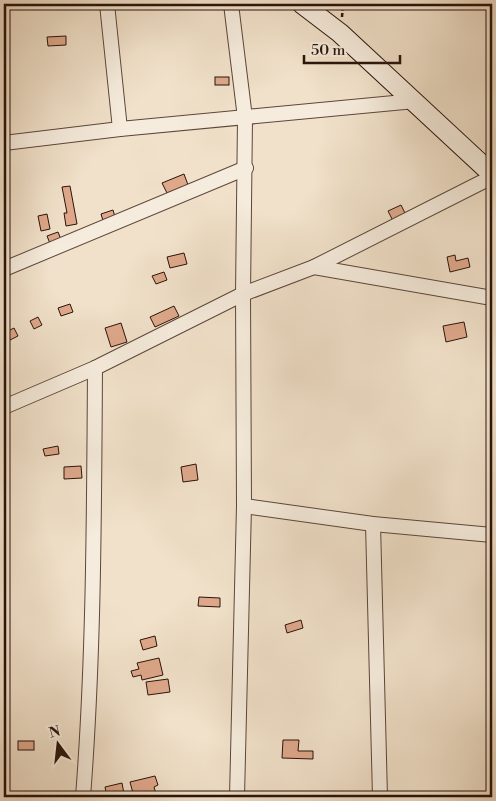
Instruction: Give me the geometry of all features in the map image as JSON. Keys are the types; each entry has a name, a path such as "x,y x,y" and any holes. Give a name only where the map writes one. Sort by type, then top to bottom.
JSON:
{"street":[{"path":"107,4 120,129"},
{"path":"231,4 245,118 246,168 243,294 244,506 237,797"},
{"path":"4,407 95,368 243,294 314,267 492,175 415,101 340,33 302,4"},
{"path":"4,143 120,129 415,101"},
{"path":"4,269 246,168"},
{"path":"314,267 492,298"},
{"path":"83,797 89,729 95,368"},
{"path":"244,506 373,524 492,535"},
{"path":"373,524 380,797"}],"building":[{"path":"66,36 66,45 48,46 47,37"},
{"path":"215,77 229,77 229,85 215,85"},
{"path":"184,174 188,185 167,193 162,183"},
{"path":"70,186 77,224 66,226 64,213 67,213 62,187"},
{"path":"401,205 406,215 393,221 388,211"},
{"path":"113,210 116,220 104,224 101,214"},
{"path":"47,214 50,229 41,231 38,216"},
{"path":"58,232 62,242 51,246 47,236"},
{"path":"184,253 187,264 170,268 167,257"},
{"path":"455,255 456,261 468,258 470,267 450,272 447,257"},
{"path":"164,272 167,280 156,284 152,276"},
{"path":"70,304 73,312 61,316 58,308"},
{"path":"174,306 179,316 155,327 150,317"},
{"path":"38,317 42,325 34,329 30,321"},
{"path":"464,322 467,337 446,342 443,326"},
{"path":"121,323 127,342 111,347 105,328"},
{"path":"14,328 18,336 8,341 4,333"},
{"path":"58,446 59,454 45,456 43,449"},
{"path":"196,464 198,480 183,482 181,467"},
{"path":"81,466 82,478 64,479 64,467"},
{"path":"199,597 220,598 220,607 198,606"},
{"path":"301,620 303,628 287,633 285,625"},
{"path":"155,636 157,646 143,650 140,640"},
{"path":"159,658 163,675 142,680 141,675 133,677 131,671 139,669 137,663"},
{"path":"168,679 170,692 148,695 146,682"},
{"path":"283,740 299,740 298,751 313,751 313,759 282,758"},
{"path":"18,741 34,741 34,750 18,750"},
{"path":"155,776 158,785 154,787 157,797 134,797 130,782"},
{"path":"122,783 124,794 107,797 105,787"}]}
